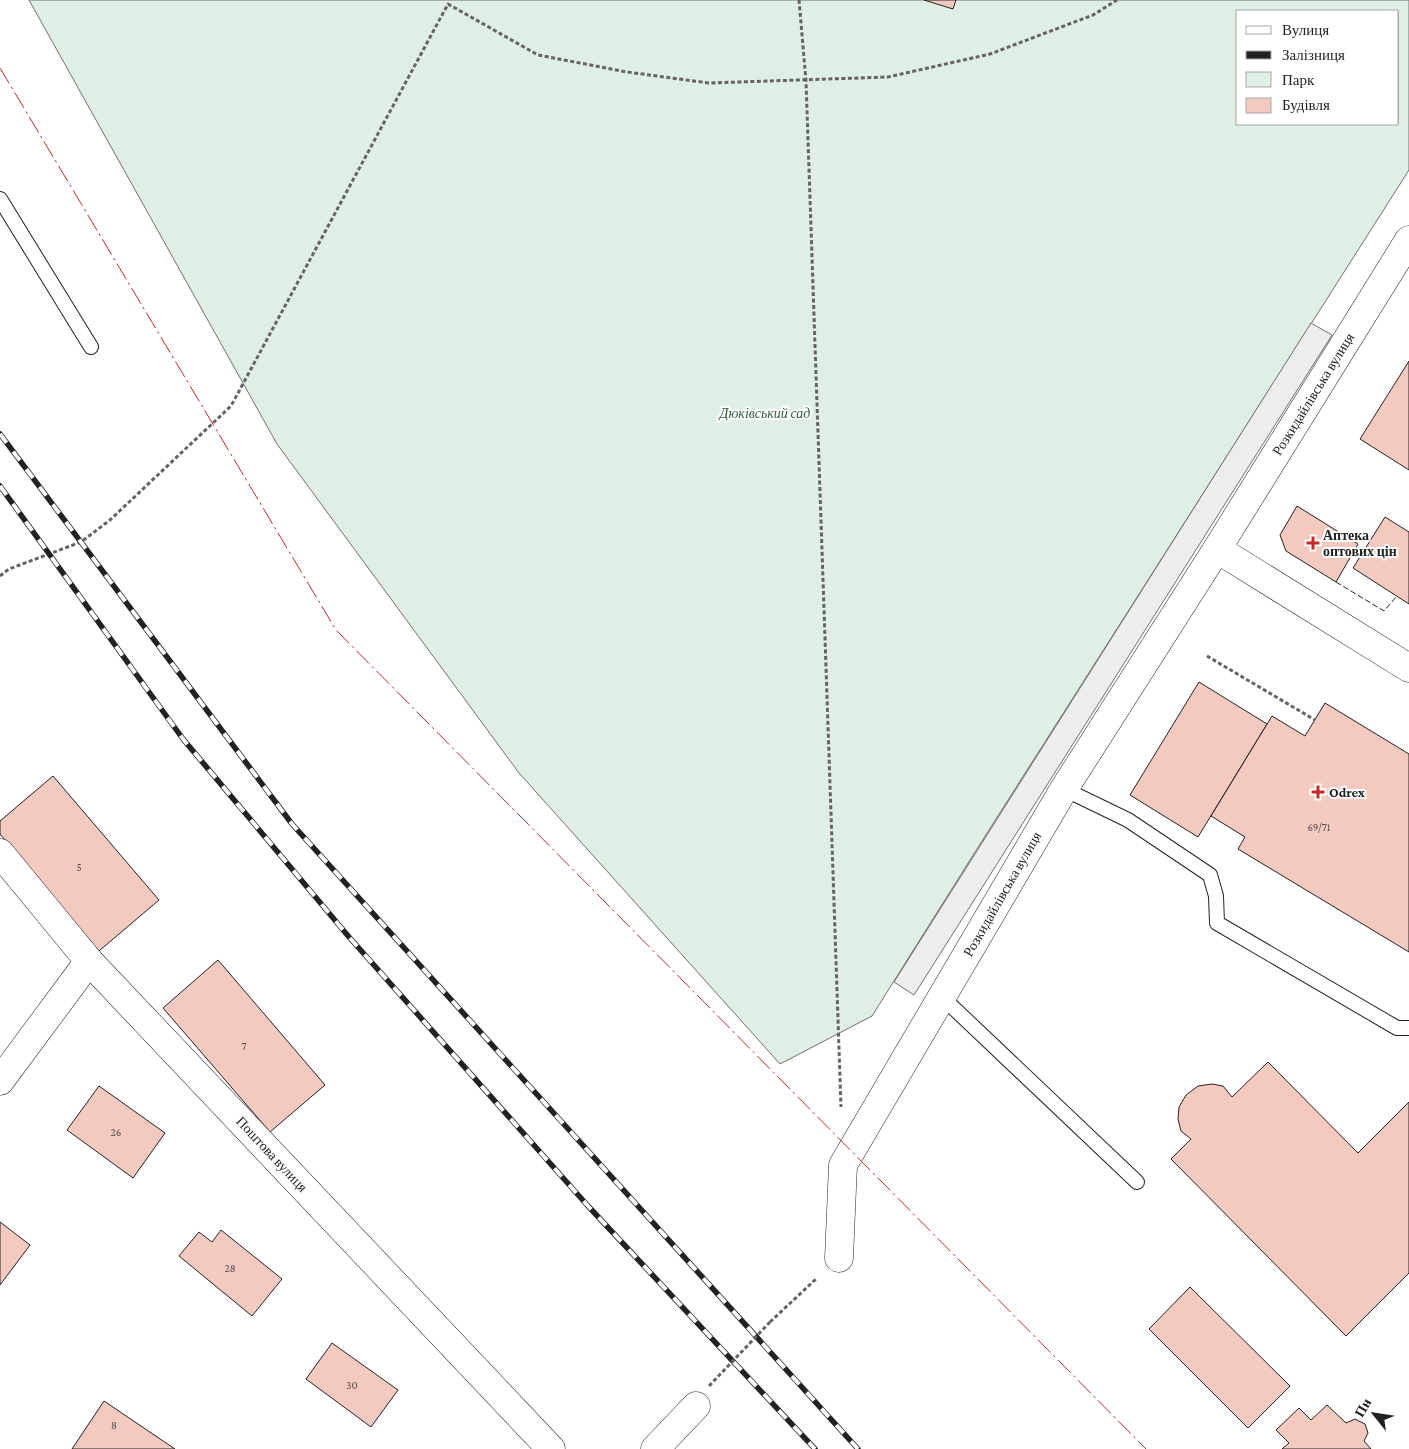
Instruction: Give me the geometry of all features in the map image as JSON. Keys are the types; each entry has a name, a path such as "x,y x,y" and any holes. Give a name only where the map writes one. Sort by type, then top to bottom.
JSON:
{"street":[{"name":"Розкидайлівська вулиця","path":"839,1258 843,1165 1064,789 1404,258"},
{"path":"1217,549 1409,668"},
{"name":"Поштова вулиця","path":"0,853 89,960 551,1449"},
{"path":"0,1081 89,960"},
{"path":"655,1449 702,1396"}],"lane":[{"path":"0,199 90,347"},
{"path":"1064,789 1128,820 1210,875 1216,896 1217,924 1397,1028 1409,1028"},
{"path":"942,997 1137,1182"}],"path":[{"path":"799,0 806,81 842,1115"},
{"path":"0,576 9,569 81,542 110,520 231,406 448,4 538,54 627,72 710,83 888,77 990,54 1093,15 1117,0"},
{"path":"1207,656 1315,720"},
{"path":"702,1396 770,1322 839,1258"}],"green space":[{"name":"Дюківський сад","path":"29,0 1409,0 1409,170 872,1016 780,1064 519,773 277,444"}],"shaded area":[{"path":"1311,323 1332,335 914,995 894,982"}],"building":[{"path":"924,0 956,0 953,9"},
{"path":"1409,361 1409,470 1360,439"},
{"path":"1297,506 1358,544 1336,582 1286,551 1280,535"},
{"path":"1385,517 1409,532 1409,604 1353,568"},
{"path":"1199,682 1267,724 1198,837 1130,795"},
{"path":"1325,703 1409,754 1409,952 1238,849 1245,837 1211,816 1272,716 1305,736"},
{"path":"53,776 159,900 99,951 0,834 0,821"},
{"path":"218,960 325,1085 270,1132 163,1008"},
{"path":"1268,1062 1358,1153 1409,1102 1409,1273 1346,1336 1171,1159 1191,1139 1181,1131 1178,1119 1179,1107 1186,1095 1198,1086 1212,1084 1223,1086 1232,1097"},
{"path":"99,1086 165,1133 133,1178 67,1130"},
{"path":"0,1222 30,1245 0,1285"},
{"path":"221,1230 282,1279 252,1316 179,1256 199,1232 212,1242"},
{"path":"1190,1287 1290,1386 1248,1428 1149,1329"},
{"path":"332,1343 398,1390 371,1427 306,1379"},
{"path":"104,1401 175,1449 72,1449"},
{"path":"1327,1405 1346,1423 1355,1419 1365,1424 1368,1433 1364,1441 1371,1449 1282,1449 1289,1443 1276,1430 1299,1408 1311,1420"}],"railway":[{"path":"0,434 292,824 858,1449"},
{"path":"0,486 183,739 349,937 588,1206 815,1449"}],"fence":[{"path":"1336,582 1384,611 1397,596"}],"power":[{"path":"0,68 336,630 1146,1449"}],"place":[{"name":"Аптека оптових цін","path":"1313,543"},
{"name":"Odrex","path":"1318,792"}]}
